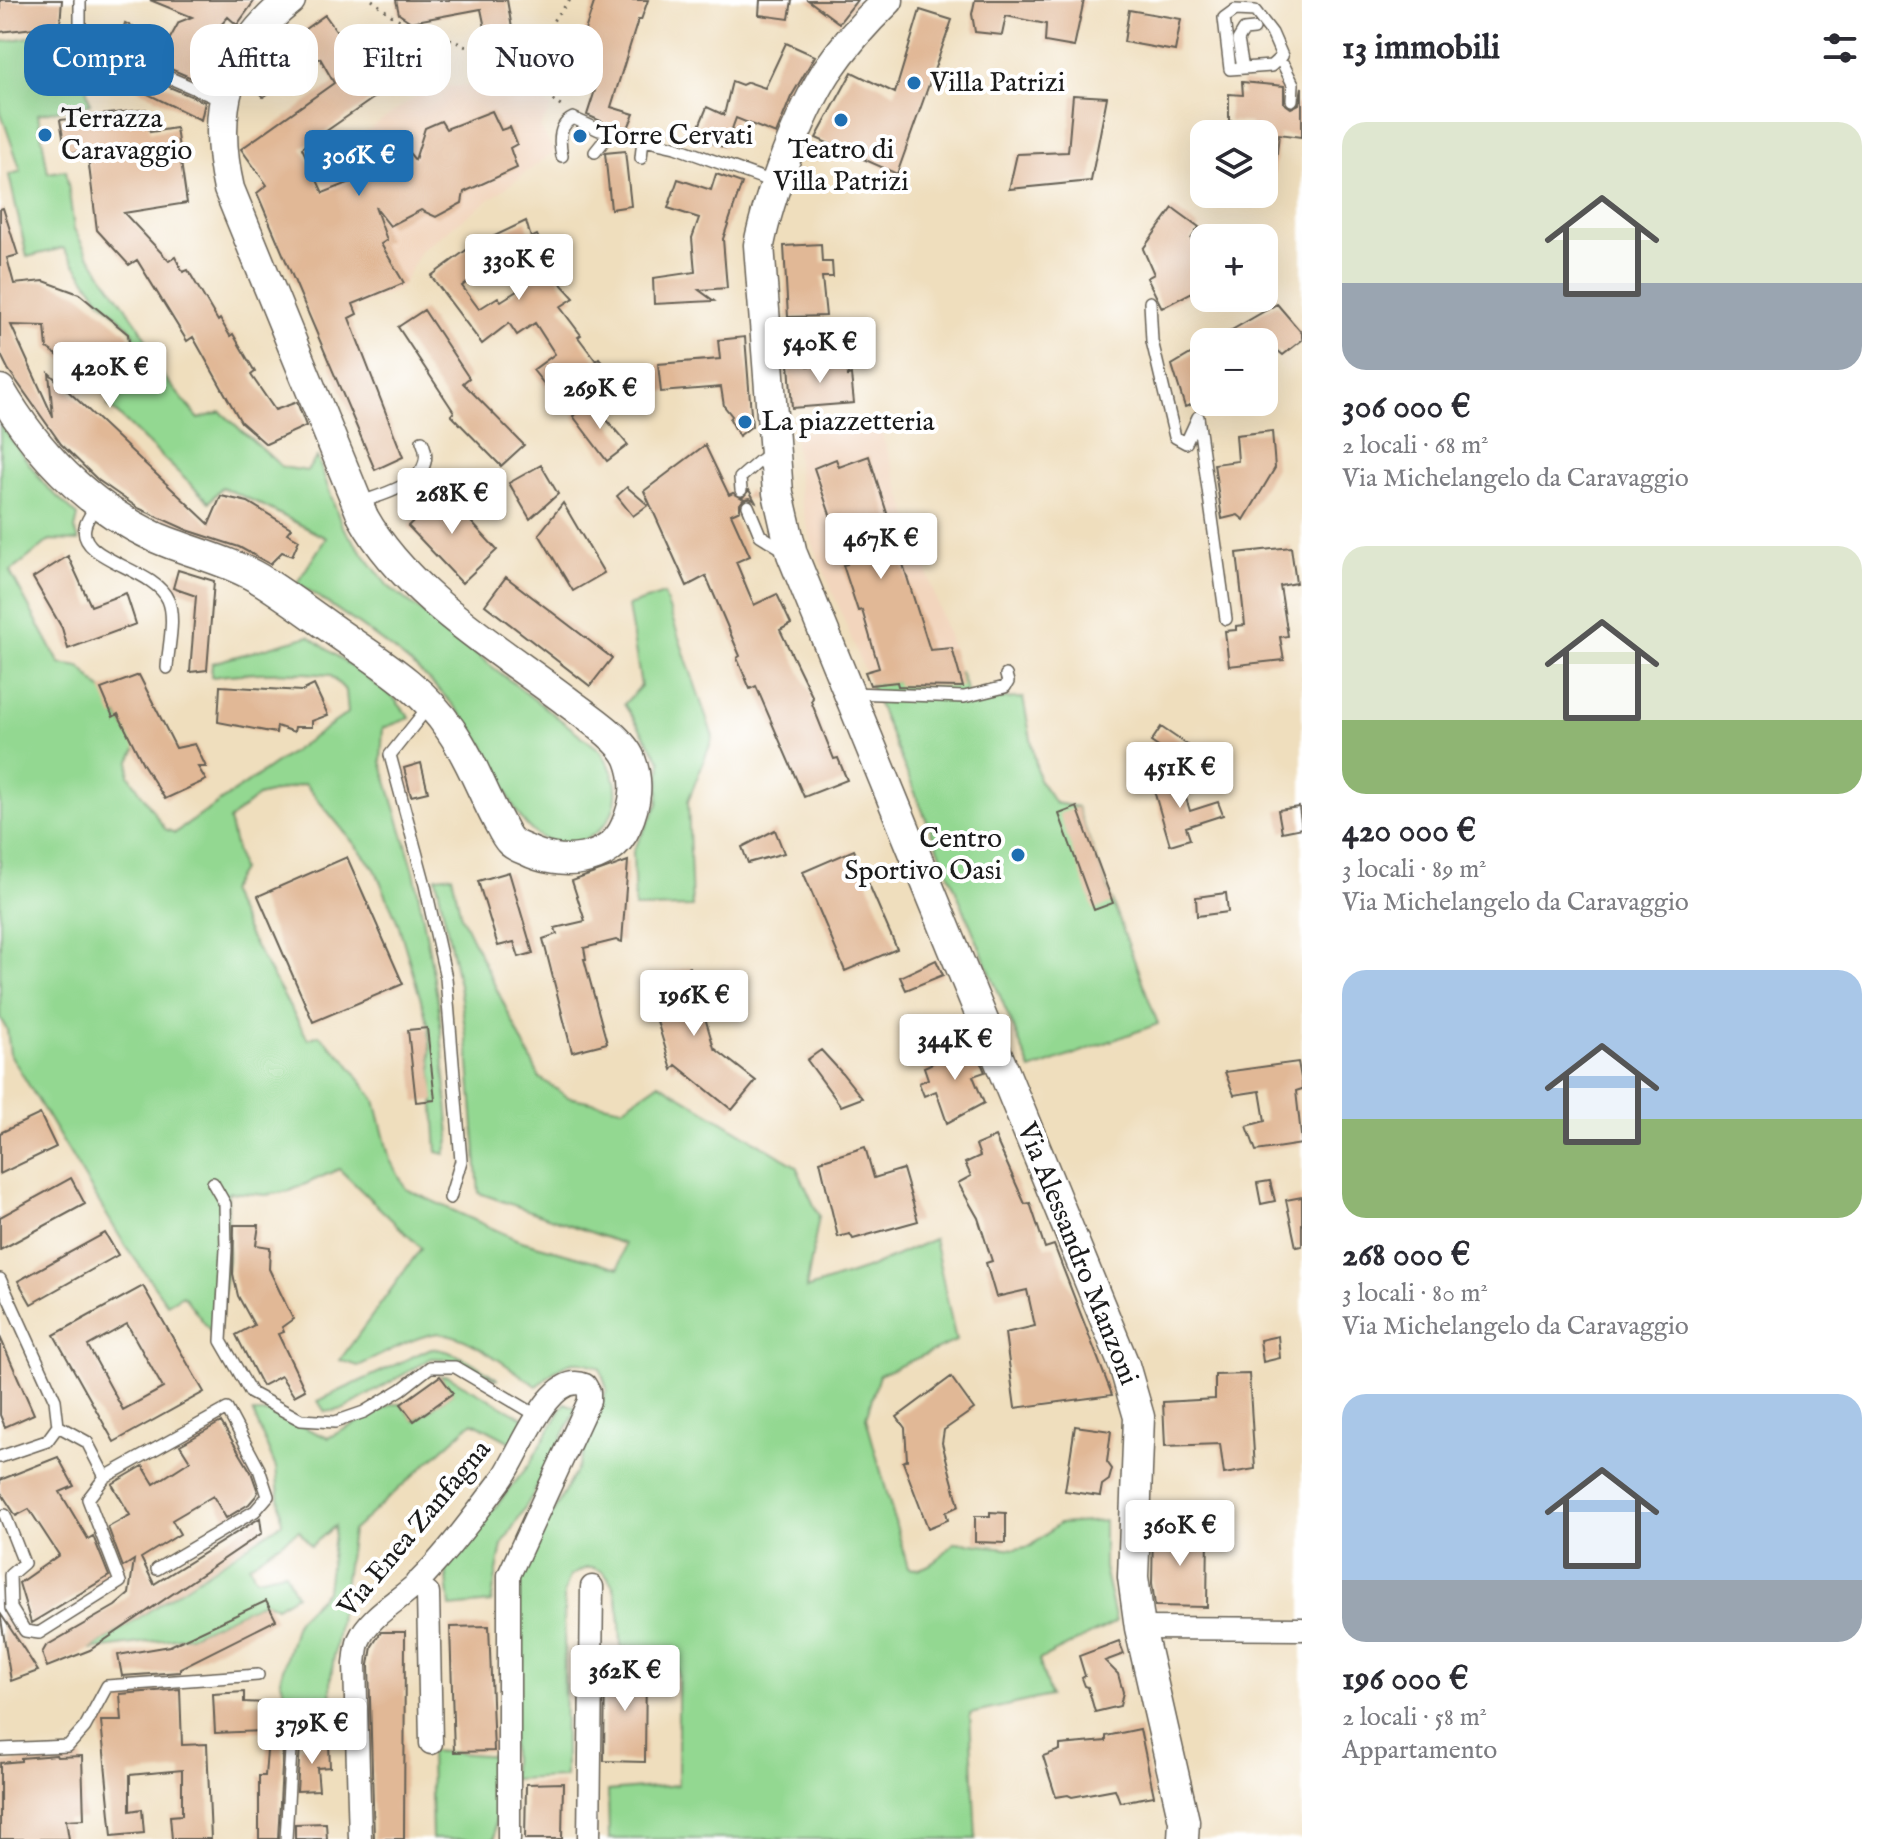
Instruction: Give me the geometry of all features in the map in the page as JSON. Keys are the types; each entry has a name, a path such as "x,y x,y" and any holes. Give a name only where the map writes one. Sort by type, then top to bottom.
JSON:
{"street":[{"path":"0,390 38,447 98,503 154,536 236,567 266,583 407,682 450,728 510,842 537,856 560,861 585,859 605,850 624,831 634,806 637,783 629,755 595,723 437,603 401,571 378,544 358,504 229,189 220,138 224,101 233,68 257,30 290,0"},
{"name":"Via Alessandro Manzoni","path":"877,6 827,71 803,118 765,217 759,245 778,493 792,554 1124,1365 1139,1417 1133,1577 1140,1628 1184,1821 1183,1839"},
{"name":"Via Enea Zanfagna","path":"360,1839 355,1664 358,1640 374,1620 416,1583 504,1477 543,1405 564,1385 573,1381 585,1385 589,1401 509,1575 509,1839"},
{"path":"416,1583 428,1593 431,1743"},
{"path":"589,1839 592,1587"},
{"path":"1140,1628 1302,1629"}],"lane":[{"path":"80,0 80,36 87,42 224,101"},
{"path":"1231,5 1255,11 1272,33 1282,56 1271,66 1230,69 1224,18 1231,5"},
{"path":"1243,68 1238,40 1244,30 1254,29"},
{"path":"1284,66 1293,84 1292,100"},
{"path":"562,156 558,140 568,119 580,120 605,131 675,147 778,183"},
{"path":"586,134 605,131"},
{"path":"595,152 605,131"},
{"path":"641,158 643,139"},
{"path":"1150,302 1152,341 1175,437 1186,443 1198,417 1226,619"},
{"path":"358,504 400,488 416,477 426,465 426,450 422,441"},
{"path":"741,490 740,478 774,448"},
{"path":"98,503 85,526 85,537 90,548 154,581 169,601 167,668"},
{"path":"748,506 760,535 792,554"},
{"path":"850,693 964,697 1005,687 1008,682 1006,675"},
{"path":"430,705 390,755 446,978 461,1161 450,1198"},
{"path":"213,1183 225,1204 221,1341 251,1393 301,1420 335,1422 364,1412 402,1389 430,1367 455,1367 538,1416"},
{"path":"0,1279 55,1400 58,1426 47,1441 0,1457"},
{"path":"5,1515 24,1563 10,1575 11,1608 25,1631 39,1633 120,1582 88,1499 105,1477 227,1409 259,1469 268,1496 255,1511 157,1569"},
{"path":"58,1426 87,1442 105,1477"},
{"path":"0,1749 68,1746 85,1727 107,1686 258,1675"},
{"path":"286,1839 293,1713"}],"path":[{"path":"372,0 395,18 467,47"},
{"path":"550,24 570,0"},
{"path":"547,96 562,107"}],"shaded area":[{"path":"451,86 467,86 467,96 528,96 552,107 540,127 554,152 421,250 401,288 359,307 333,243 344,224 316,167 416,96 451,96"},
{"path":"880,428 952,648 931,650 865,672 811,539 800,497 794,432"}],"green space":[{"path":"24,38 24,96 88,96 90,104 38,114 48,173 66,170 74,229 87,253 140,327 164,377 199,419 221,412 282,467 307,471 317,457 342,526 388,586 601,751 614,778 616,796 608,820 600,830 578,842 565,844 540,837 530,829 513,806 480,739 441,692 396,652 297,583 326,538 222,487 209,502 108,405 139,354 132,330 100,299 63,248 27,257 9,175 21,171 0,110 0,42"},
{"path":"0,424 45,485 78,516 75,529 79,541 50,540 10,572 60,664 80,667 104,692 137,747 130,761 129,775 165,829 175,833 348,713 346,691 330,675 270,673 211,677 212,663 309,636 393,697 410,718 383,728 381,761 414,871 439,1008 450,1137 445,1154 437,1152 429,1027 398,923 375,869 305,784 258,796 229,820 241,870 228,891 250,937 308,1039 319,1035 345,1059 375,1100 390,1160 406,1189 518,1240 619,1268 624,1244 479,1193 468,1050 459,985 436,877 452,875 461,916 540,1078 568,1097 622,1108 659,1083 796,1166 819,1216 806,1289 866,1269 934,1239 956,1341 879,1375 866,1418 908,1568 928,1565 955,1542 1015,1549 1031,1546 1059,1524 1104,1521 1104,1568 1116,1622 1039,1660 1050,1696 970,1714 976,1839 609,1839 608,1791 678,1785 678,1657 661,1648 621,1647 617,1598 607,1576 598,1569 587,1568 570,1576 564,1594 565,1777 512,1779 511,1576 555,1509 579,1465 607,1389 600,1368 580,1362 566,1364 537,1386 471,1343 444,1334 413,1340 358,1366 340,1360 421,1248 339,1169 290,1191 266,1195 228,1192 228,1258 217,1340 183,1295 167,1304 123,1242 10,1054 7,1030 0,1018"},
{"path":"664,594 713,737 688,801 692,907 635,908 633,851 658,804 661,761 624,704 641,686 628,606"},
{"name":"Centro Sportivo Oasi","path":"960,672 970,700 1023,698 1039,780 1055,803 1077,807 1158,1024 1031,1070 870,685"},
{"path":"431,1348 459,1356 499,1380 448,1359 432,1358 344,1409 325,1412 318,1401"},
{"path":"440,1376 448,1376 527,1420 516,1445 473,1422 352,1531 331,1677 332,1732 301,1733 301,1707 289,1705 280,1679 297,1620 327,1590 335,1526 311,1546 299,1530 249,1565 256,1578 285,1572 296,1595 276,1607 265,1601 190,1636 90,1650 282,1523 276,1468 253,1413 271,1413 328,1438 393,1404 401,1404 415,1421 452,1393"},
{"path":"565,1403 577,1408 534,1493 502,1545 491,1603 450,1607 446,1568 529,1465"},
{"path":"430,1751 497,1756 495,1839 432,1839"}],"building":[{"path":"0,0 62,0 60,24 24,24 24,29 0,32"},
{"path":"150,0 255,0 238,24 228,17 222,24 190,24 190,77 174,70 174,31 179,22 192,17"},
{"path":"396,0 507,0 511,24 484,24 481,9 411,22 399,14"},
{"path":"595,0 648,0 641,20 638,20 611,107 634,114 628,128 587,115 593,96 603,96 603,24 587,24"},
{"path":"760,0 792,0 789,19 759,15"},
{"path":"808,0 857,0 839,23"},
{"path":"975,0 1084,0 1074,47 1045,42 1046,24 1006,16 1002,35 975,32 972,14"},
{"name":"Villa Patrizi","path":"920,10 952,20 897,174 816,138 852,72 895,93"},
{"path":"1129,10 1181,19 1175,51 1124,42"},
{"path":"325,15 334,27 334,83 320,58 318,59 318,24 312,24"},
{"path":"786,43 815,56 791,97 776,134 736,118 725,148 695,136 707,107 724,115 732,81 765,88"},
{"path":"1242,82 1284,86 1284,103 1291,108 1299,104 1302,87 1302,137 1279,134 1278,143 1278,120 1229,120 1229,94 1243,95"},
{"path":"334,83 334,96 377,96 302,148 323,193 356,180 352,171 405,148 415,160 425,128 441,121 446,129 492,111 501,130 510,127 517,144 510,148 517,168 464,192 462,203 436,217 421,210 390,226 375,207 387,240 381,244 404,283 353,304 357,314 349,318 403,457 375,470 257,193 267,185 241,149"},
{"path":"174,89 205,102 201,120 152,96 174,96"},
{"path":"1073,95 1107,97 1091,181 1009,189 1017,154 1068,152"},
{"path":"146,109 150,132 176,128 187,203 124,213 169,261 175,257 183,272 188,270 218,321 220,319 230,336 233,334 255,372 251,375 275,410 297,402 306,426 266,444 241,422 193,337 187,341 137,260 129,265 97,230 87,150 66,154 60,120"},
{"path":"625,151 631,206 611,209 605,153"},
{"path":"716,174 742,183 723,239 727,288 699,290 714,301 654,304 653,278 695,272 692,238 699,218 668,208 678,179 711,190"},
{"path":"3,208 18,255 7,258 14,284 44,281 79,294 128,334 131,357 105,389 47,348 45,326 11,325 53,417 49,373 209,524 221,496 248,502 291,528 287,533 299,540 292,556 282,552 270,564 239,547 187,530 138,508 98,480 61,444 0,353 0,209"},
{"path":"1173,208 1195,224 1190,224 1190,293 1162,308 1147,278 1154,274 1143,249"},
{"path":"526,221 531,238 537,235 562,285 574,298 560,307 596,361 599,358 609,370 584,390 575,379 552,394 533,370 555,354 535,323 517,335 509,323 482,344 431,276 469,248","holes":["520,243 539,277 501,301 498,297 479,309 462,286"]},
{"path":"821,244 822,262 832,262 833,277 822,277 826,316 788,317 784,246"},
{"path":"1278,305 1302,333 1302,340 1283,355 1278,351 1278,328 1235,328 1263,312 1278,312"},
{"path":"424,310 469,378 463,383 524,445 501,466 451,415 454,412 398,327"},
{"path":"745,337 752,426 739,436 730,419 732,416 724,406 721,387 661,392 658,364 720,359 718,340"},
{"path":"1190,354 1190,405 1185,407 1172,365"},
{"path":"808,362 808,366 847,363 854,403 792,408 789,363"},
{"path":"591,401 628,445 607,461 573,416"},
{"path":"1272,431 1275,468 1244,520 1238,515 1222,519 1214,464 1238,461 1236,435"},
{"path":"705,445 729,495 733,493 742,498 749,490 755,501 744,499 740,510 731,514 750,556 736,562 754,605 777,594 791,624 780,630 813,698 811,701 834,759 838,758 847,780 804,797 756,686 750,689 737,658 740,656 706,576 687,586 644,491"},
{"path":"869,456 930,650 952,648 963,687 898,686 897,682 870,685 865,672 879,668 862,610 858,611 843,565 847,564 814,468 836,459 839,467"},
{"path":"541,465 558,494 530,519 509,483"},
{"path":"438,486 497,550 462,583 408,526 429,506 423,499"},
{"path":"627,487 648,505 633,516 617,496"},
{"path":"563,503 604,573 573,591 539,534"},
{"path":"1291,547 1296,583 1280,586 1288,636 1280,637 1284,660 1229,666 1225,631 1245,625 1237,553"},
{"path":"68,556 91,606 126,593 136,624 68,649 62,628 33,578"},
{"path":"178,570 214,581 207,670 190,672 196,596 173,588"},
{"path":"506,577 612,658 590,686 485,605"},
{"path":"139,675 176,748 195,744 206,767 198,767 206,780 165,799 118,714 113,717 101,689"},
{"path":"314,685 328,715 312,721 312,727 295,727 294,732 277,726 276,733 218,722 220,686 302,691"},
{"path":"1161,727 1217,765 1189,768 1151,742"},
{"path":"421,763 428,792 411,796 404,768"},
{"path":"1179,775 1190,811 1218,802 1223,815 1186,827 1190,839 1170,845 1152,784"},
{"path":"1077,807 1113,903 1094,910 1059,814"},
{"path":"1299,807 1302,828 1282,832 1278,810"},
{"path":"775,830 784,853 748,863 742,847"},
{"path":"854,850 897,949 845,971 803,872"},
{"path":"347,857 403,984 313,1022 258,896"},
{"path":"628,861 622,942 616,940 584,948 584,959 607,1043 572,1052 543,939 557,934 555,928 585,921 572,881"},
{"path":"509,872 533,953 519,957 514,942 498,946 478,881"},
{"path":"1226,893 1228,912 1197,916 1196,897"},
{"path":"936,960 943,975 906,990 900,977"},
{"path":"690,967 714,1048 756,1081 732,1110 676,1065 672,1070 646,985 650,982 649,978"},
{"path":"427,1028 435,1100 416,1102 408,1030"},
{"path":"973,1044 985,1072 973,1076 984,1103 947,1123 936,1091 924,1096 919,1083 928,1079 924,1067"},
{"path":"821,1050 862,1098 841,1106 807,1060"},
{"path":"1298,1062 1302,1089 1296,1091 1302,1144 1256,1151 1247,1126 1265,1121 1260,1091 1234,1095 1225,1072"},
{"path":"40,1114 56,1147 0,1174 0,1133"},
{"path":"995,1137 1025,1204 1030,1203 1045,1248 1054,1245 1112,1395 1015,1408 1005,1333 1035,1326 1027,1290 996,1297 986,1263 992,1261 978,1218 958,1183 971,1176 965,1163 980,1156 976,1145"},
{"path":"865,1147 874,1178 903,1169 918,1221 853,1239 850,1234 838,1237 820,1161"},
{"path":"71,1178 85,1204 0,1250 0,1217"},
{"path":"1270,1181 1275,1201 1261,1204 1257,1183"},
{"path":"1302,1197 1302,1246 1296,1247 1286,1200"},
{"path":"234,1225 259,1225 256,1245 270,1247 269,1269 293,1319 282,1327 284,1332 278,1334 305,1390 294,1396 281,1376 262,1386 236,1335 254,1325 238,1296 233,1274"},
{"path":"105,1233 118,1255 31,1304 18,1281"},
{"path":"143,1286 204,1392 114,1442 54,1335","holes":["127,1324 163,1388 123,1410 88,1346"]},
{"path":"1278,1336 1280,1358 1263,1362 1260,1340"},
{"path":"0,1337 34,1414 5,1427 0,1415"},
{"path":"1249,1374 1255,1469 1224,1474 1220,1444 1165,1446 1163,1402 1215,1399 1215,1375"},
{"path":"440,1376 453,1393 414,1421 401,1404"},
{"path":"951,1377 974,1409 944,1430 942,1443 959,1506 946,1512 948,1520 928,1528 903,1462 907,1460 905,1428 897,1417"},
{"path":"221,1422 251,1472 258,1492 256,1496 226,1518 213,1496 172,1520 180,1534 141,1558 154,1584 260,1518 262,1533 90,1650 47,1667 42,1653 46,1646 115,1606 129,1594 134,1560 123,1567 108,1527 130,1515 112,1484 143,1466 154,1484 190,1461 180,1445"},
{"path":"1075,1426 1111,1431 1107,1462 1112,1469 1109,1480 1102,1485 1100,1496 1065,1491"},
{"path":"58,1457 74,1486 60,1492 88,1539 93,1536 109,1576 31,1623 19,1583 59,1555 29,1509 16,1516 0,1491 0,1480"},
{"path":"990,1512 1006,1513 1006,1543 975,1542 975,1516 990,1516"},
{"path":"1153,1529 1208,1530 1207,1607 1155,1606 1152,1583"},
{"path":"266,1601 276,1620 180,1668 180,1672 122,1676 118,1655 170,1646"},
{"path":"0,1613 20,1643 38,1671 11,1681"},
{"path":"489,1626 494,1751 454,1752 450,1627"},
{"path":"381,1632 405,1632 404,1839 374,1839 369,1665 372,1646"},
{"path":"1119,1641 1124,1654 1105,1661 1118,1674 1123,1692 1120,1706 1095,1712 1082,1678 1085,1676 1079,1656"},
{"path":"605,1665 646,1665 645,1762 604,1761"},
{"path":"180,1689 182,1745 207,1744 211,1839 172,1839 170,1816 182,1815 182,1770 130,1775 130,1811 142,1809 144,1833 112,1836 101,1721 122,1721 120,1694"},
{"path":"244,1692 244,1702 289,1704 285,1713 278,1839 259,1839 259,1776 265,1776 268,1738 262,1737 262,1731 215,1733 213,1694"},
{"path":"1140,1729 1154,1796 1120,1802 1115,1789 1056,1797 1043,1756 1060,1750 1060,1745 1106,1741 1106,1736"},
{"path":"329,1744 330,1767 317,1768 319,1790 297,1791 300,1746"},
{"path":"56,1755 82,1756 84,1819 66,1820 69,1839 0,1839 0,1763"},
{"path":"563,1783 562,1839 525,1839 526,1784"},
{"path":"326,1823 327,1839 295,1839 295,1824"}],"place":[{"name":"Villa Patrizi","path":"914,83"},
{"name":"Teatro di Villa Patrizi","path":"841,120"},
{"name":"Terrazza Caravaggio","path":"45,135"},
{"name":"Torre Cervati","path":"580,136"},
{"name":"La piazzetteria","path":"745,422"},
{"name":"Centro Sportivo Oasi","path":"1018,855"}]}
